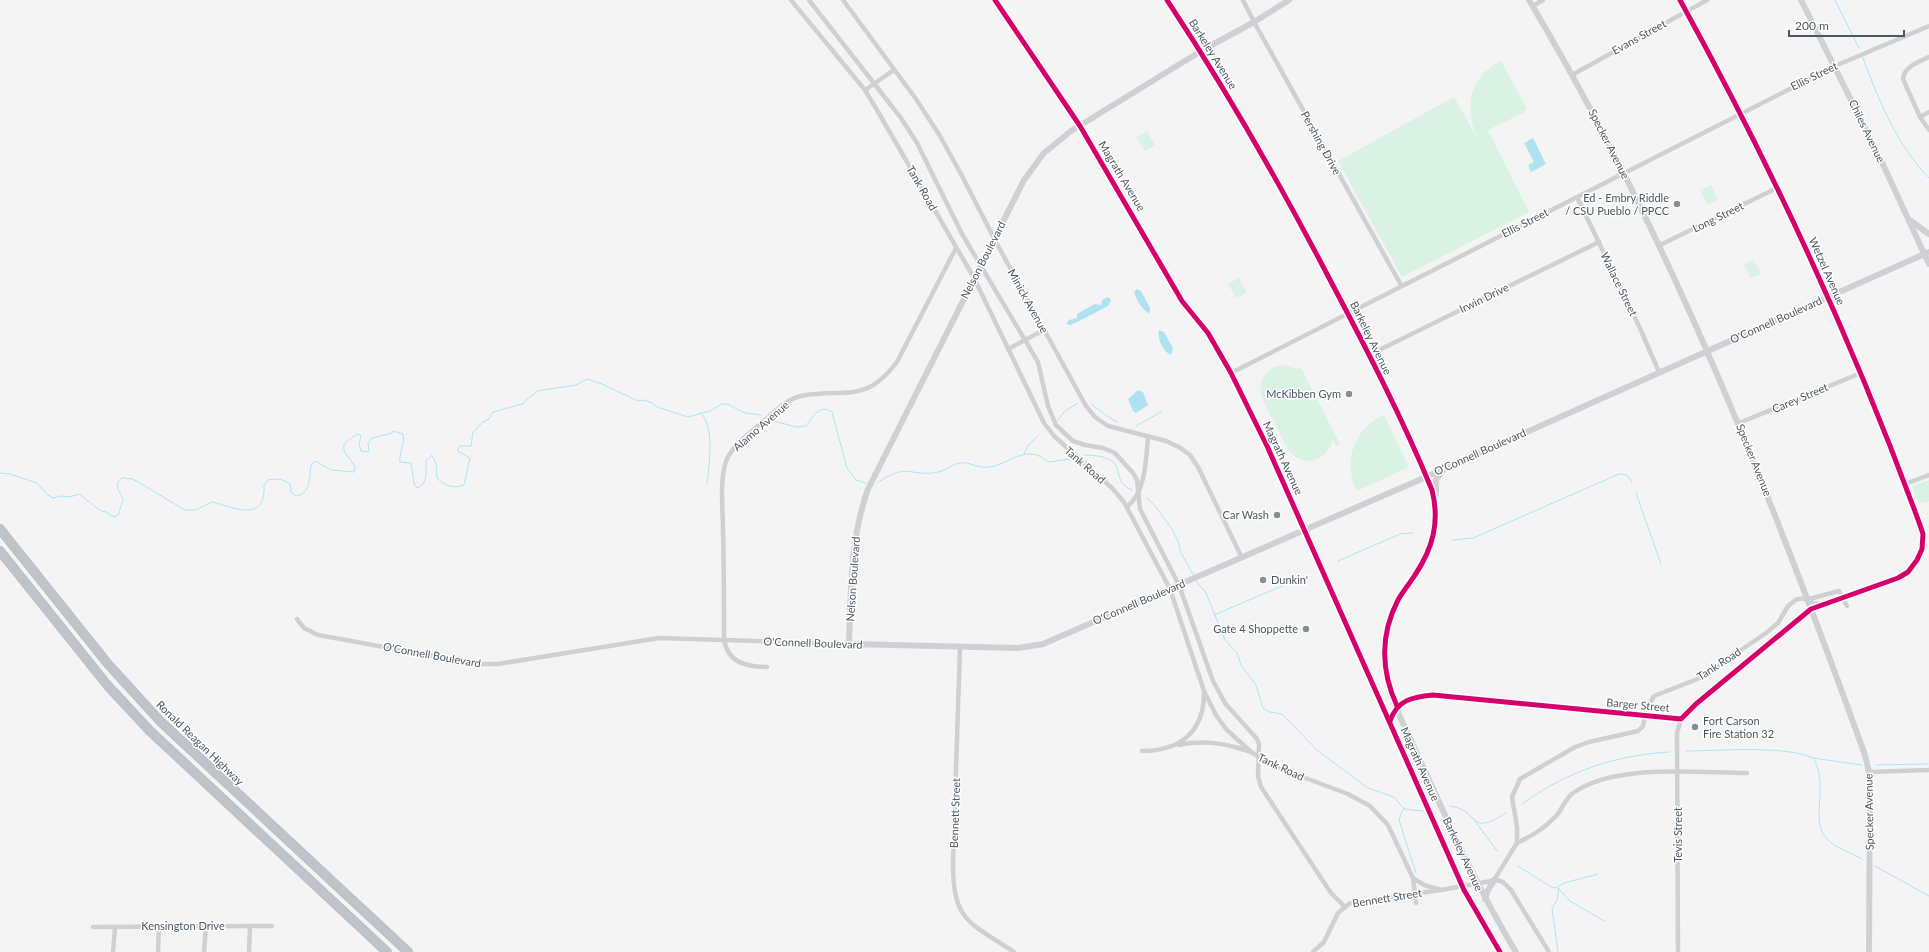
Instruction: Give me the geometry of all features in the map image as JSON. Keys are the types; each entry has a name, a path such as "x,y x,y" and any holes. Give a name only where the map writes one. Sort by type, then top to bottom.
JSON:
{"highway":[{"name":"Ronald Reagan Highway","path":"0,529 108,664 160,721 408,952"},
{"path":"0,551 108,686 150,731 387,952"}],"main road":[{"name":"Magrath Avenue","path":"995,0 1080,126 1182,301 1208,333 1231,373 1267,446 1305,530 1463,886 1500,952"},
{"name":"Barkeley Avenue","path":"1167,0 1200,51 1274,174 1369,355 1426,476 1433,495 1436,512 1430,549 1396,604 1385,639 1385,671 1389,689 1476,883 1516,952"},
{"name":"Specker Avenue","path":"1529,0 1572,75 1660,245 1739,423 1811,609 1869,772 1869,952"},
{"name":"Wetzel Avenue","path":"1680,0 1686,11"},
{"name":"Chiles Avenue","path":"1801,0 1927,253 1929,264"},
{"name":"Nelson Boulevard","path":"849,644 852,558 865,497 881,462 980,266 1024,180 1035,162 1051,146 1080,126 1200,51 1254,22 1286,1"},
{"path":"1909,219 1916,226 1929,234"},
{"name":"O'Connell Boulevard","path":"849,644 1018,648 1033,647 1242,558 1927,253"},
{"path":"1436,512 1435,482 1437,477 1445,468"},
{"path":"1807,598 1813,604 1821,606"},
{"path":"1485,899 1494,880"}],"street":[{"name":"Tank Road","path":"791,0 865,90 974,278 1048,430 1116,492 1127,507 1170,589 1204,692 1216,715 1226,729 1259,758 1294,774 1354,796 1370,806 1388,825 1413,878 1416,903"},
{"path":"809,0 901,118 917,143 962,234 1038,362 1048,406 1056,425 1073,441 1103,448 1115,453 1133,473 1137,480 1140,509 1179,585 1213,681 1225,703 1257,739 1260,749 1258,776 1261,787 1331,893 1344,906"},
{"name":"Minick Avenue","path":"843,0 940,136 994,239 1086,406 1103,424 1112,428 1148,436 1174,444 1192,457 1242,558"},
{"name":"Pershing Drive","path":"1243,0 1401,285"},
{"path":"1533,6 1543,0"},
{"name":"Evans Street","path":"1572,75 1707,0"},
{"name":"Wetzel Avenue","path":"1686,11 1741,113 1829,297 1861,373 1923,534 1922,548 1917,560"},
{"name":"Ellis Street","path":"1231,373 1401,285 1835,66 1929,26"},
{"path":"1929,57 1906,69 1903,74 1903,79 1920,117 1929,130"},
{"path":"865,90 894,70"},
{"path":"1920,117 1929,112"},
{"name":"Long Street","path":"1660,245 1777,188"},
{"name":"Wallace Street","path":"1577,197 1639,326 1659,372"},
{"name":"Irwin Drive","path":"1369,355 1599,242"},
{"name":"Alamo Avenue","path":"767,667 748,666 738,662 728,652 724,640 723,486 725,466 730,454 773,413 790,400 806,395 856,392 871,386 886,376 898,362 956,248"},
{"path":"1008,350 1044,330"},
{"name":"Carey Street","path":"1739,423 1861,373"},
{"path":"1127,507 1138,494 1145,465 1148,436"},
{"path":"1905,484 1929,475"},
{"name":"Barger Street","path":"1397,706 1409,699 1433,695 1681,719 1709,693 1811,609 1898,578 1908,572 1917,560"},
{"name":"Tank Road","path":"1517,843 1517,827 1512,797 1520,779 1575,747 1589,742 1638,731 1643,726 1648,704 1654,696 1700,678 1775,627 1793,601 1798,598 1813,598 1839,591 1844,597"},
{"path":"1844,597 1847,606"},
{"name":"O'Connell Boulevard","path":"297,619 304,628 318,635 478,664 498,664 651,638 849,644"},
{"name":"Bennett Street","path":"960,647 953,862 955,893 958,906 965,918 1014,952"},
{"path":"1175,746 1189,735 1196,726 1202,711 1204,692"},
{"path":"1390,721 1397,706"},
{"name":"Tevis Street","path":"1678,952 1677,733 1681,719"},
{"path":"1142,751 1158,751 1192,743 1214,743 1228,745 1251,752"},
{"path":"1869,772 1929,770"},
{"path":"1549,952 1511,890 1501,881 1494,880 1517,843 1542,831 1558,814 1571,794 1589,784 1617,776 1639,773 1747,774"},
{"path":"1413,878 1427,887 1441,890"},
{"name":"Bennett Street","path":"1313,952 1324,942 1338,913 1344,906 1356,902 1441,890 1494,880"},
{"path":"158,952 159,926"},
{"path":"204,952 206,926"},
{"path":"249,952 250,926"},
{"name":"Kensington Drive","path":"94,927 272,926"},
{"path":"114,952 115,927"}],"green space":[{"path":"1501,61 1527,109 1525,112 1488,130 1529,212 1402,277 1338,161 1454,97 1476,136 1471,113 1472,93 1482,75"},
{"path":"1147,131 1155,145 1145,151 1136,137"},
{"path":"1711,185 1718,200 1707,205 1700,190"},
{"path":"1754,260 1761,274 1750,278 1744,264"},
{"path":"1239,278 1247,293 1236,298 1228,284"},
{"path":"1282,365 1298,369 1301,368 1340,444 1336,446 1333,440 1327,452 1310,461 1298,458 1292,454 1285,445 1263,400 1261,393 1262,380 1269,370"},
{"path":"1384,415 1408,465 1407,468 1357,491 1351,469 1351,458 1354,447 1358,437 1365,428"},
{"path":"1929,480 1929,501 1923,503 1917,500 1912,486"}],"water":[{"path":"1533,138 1546,164 1531,172 1528,165 1534,162 1524,143"},
{"path":"1137,289 1141,291 1150,308 1150,313 1142,308 1138,301 1134,292"},
{"path":"1108,297 1111,300 1108,306 1071,325 1066,324 1069,320 1077,318 1077,314 1095,304 1101,305 1102,300"},
{"path":"1159,330 1164,332 1173,348 1171,355 1168,354 1161,344 1158,333"},
{"path":"1138,390 1143,392 1148,405 1136,413 1133,411 1128,399"}],"waterway":[{"path":"1835,0 1859,48"},
{"path":"1863,58 1882,106 1898,137 1907,151 1929,178"},
{"path":"0,473 10,474 37,483 48,495 53,498 61,496 70,497 79,494 101,511 114,517 118,515 123,500 117,486 122,478 133,479 185,510 195,510 212,502 247,510 254,509 260,505 263,497 264,485 268,480 277,479 285,481 290,484 291,492 296,496 301,495 307,489 310,479 311,465 315,461 331,470 354,472 355,467 345,452 344,446 346,442 355,435 359,434 361,436 359,444 361,451 369,452 368,443 372,438 392,433 393,431 403,434 400,462 411,463 414,483 417,488 425,481 426,461 432,455 436,464 437,478 449,486 456,487 464,485 470,458 458,451 458,448 460,446 471,446 473,432 483,422 489,419 493,412 522,404 537,391 576,385 587,379 602,384 638,401 644,400 657,407 688,417 710,411 722,404 727,404 745,413 761,415"},
{"path":"1057,421 1065,411 1078,403"},
{"path":"1091,404 1117,422"},
{"path":"774,421 796,427 806,426 813,416 820,410 823,409 832,412 847,468 856,480 866,483"},
{"path":"1136,426 1161,412"},
{"path":"701,413 705,419 710,437 710,457 707,484"},
{"path":"1024,454 1029,444 1038,436"},
{"path":"877,483 886,477 902,471 934,473 963,463 981,467 990,467 1025,454 1040,456 1049,462 1070,459"},
{"path":"1084,455 1103,457 1112,461 1117,468 1123,484 1132,490"},
{"path":"1452,540 1473,538 1619,474 1624,474 1627,476 1632,483"},
{"path":"1636,493 1661,564"},
{"path":"1147,498 1155,506 1172,529 1178,541 1181,553 1194,576"},
{"path":"1338,561 1400,534 1413,533"},
{"path":"1196,581 1206,593 1225,640 1237,653 1242,667 1256,685 1263,708 1270,712 1282,714 1318,751 1368,788 1394,797 1404,809 1423,811"},
{"path":"1214,615 1282,586"},
{"path":"1686,751 1769,750 1786,751 1813,758 1818,768 1820,779 1819,812 1822,831 1827,839 1835,845 1862,859"},
{"path":"1522,804 1556,783 1592,767 1629,757 1669,752"},
{"path":"1813,758 1862,765"},
{"path":"1876,765 1928,764"},
{"path":"1450,806 1460,808 1479,823 1494,820 1506,813"},
{"path":"1404,809 1399,820 1416,873"},
{"path":"1475,821 1497,851"},
{"path":"1518,866 1551,887 1558,888 1570,901 1604,921"},
{"path":"1875,866 1929,896"},
{"path":"1558,887 1564,883 1598,874"},
{"path":"1558,952 1552,908 1557,900 1559,889"}],"cycle path":[{"path":"995,0 1080,126 1182,301 1208,333 1231,373 1267,446 1464,890 1500,952"},
{"path":"1167,0 1251,136 1342,302 1383,382 1432,490 1435,524 1430,545 1421,565 1398,600 1388,626 1385,653 1386,666 1388,680 1397,706"},
{"path":"1390,721 1393,714 1401,704 1418,697 1433,695 1681,719 1696,704 1811,609 1898,578 1908,572 1917,560 1922,549 1923,534 1920,525 1895,457 1840,324 1747,128 1680,0"}],"place":[{"name":"Ed - Embry Riddle / CSU Pueblo / PPCC","path":"1677,204"},
{"name":"McKibben Gym","path":"1349,394"},
{"name":"Car Wash","path":"1277,515"},
{"name":"Dunkin'","path":"1263,580"},
{"name":"Gate 4 Shoppette","path":"1306,629"},
{"name":"Fort Carson Fire Station 32","path":"1695,727"}]}
